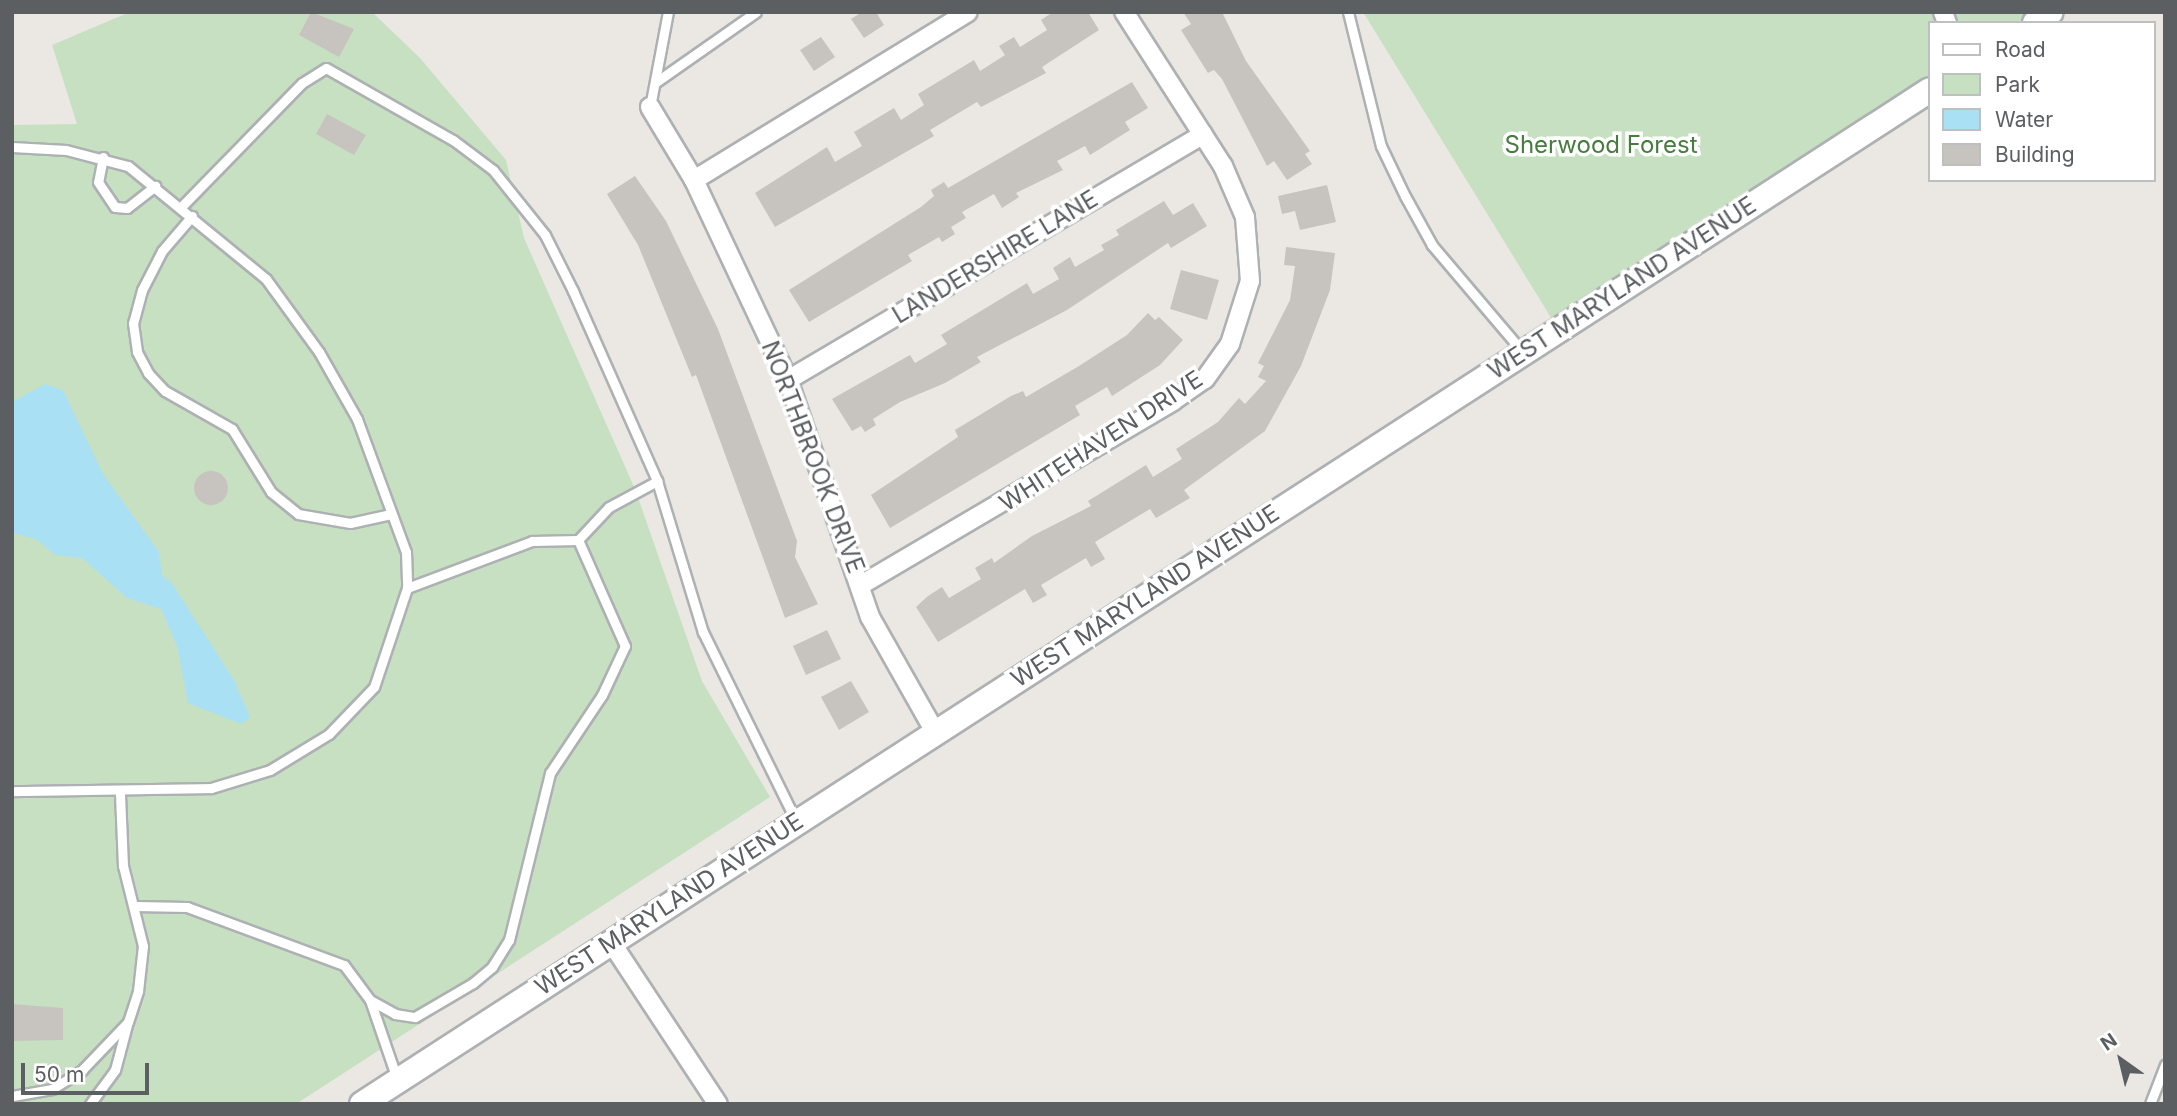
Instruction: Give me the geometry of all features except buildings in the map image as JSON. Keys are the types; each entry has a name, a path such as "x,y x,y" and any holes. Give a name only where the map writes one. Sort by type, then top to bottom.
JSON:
{"street":[{"path":"694,180 968,12"},
{"name":"WHITEHAVEN DRIVE","path":"861,585 1205,379 1230,344 1250,281 1245,217 1203,135 1124,12"},
{"name":"WEST MARYLAND AVENUE","path":"362,1104 1522,351 1928,91"},
{"name":"NORTHBROOK DRIVE","path":"650,107 694,180 788,380 870,617 935,732"},
{"name":"LANDERSHIRE LANE","path":"788,380 1203,135"},
{"path":"611,942 719,1104"}],"lane":[{"path":"650,107 668,12"},
{"path":"656,82 756,12"},
{"path":"1348,12 1381,146 1405,196 1432,245 1522,351"},
{"path":"181,207 302,83 326,68 389,101 494,170 545,234 657,481 703,632 796,821"},
{"path":"12,147 103,157 128,166 266,279 319,352 357,418 406,552 407,588 374,687 329,734 270,771 211,788 120,793 12,791"},
{"path":"103,157 98,182 115,207 127,208 155,186"},
{"path":"192,216 162,251 142,290 133,323 138,352 148,373 164,391 232,429 271,492 298,514 350,523 391,514"},
{"path":"407,588 532,541 578,540 610,507 657,481"},
{"path":"370,1000 395,1014 415,1017 473,983 492,967 509,940 550,774 602,695 625,646 578,540"},
{"path":"90,1104 115,1070 138,991 143,946 124,866 120,793"},
{"path":"135,906 187,907 344,965 370,1000 397,1081"},
{"path":"12,1096 51,1089 82,1070 128,1022"},
{"path":"2150,1104 2165,1065"}],"green space":[{"path":"130,12 372,12 420,58 506,160 524,238 635,489 702,681 770,797 296,1104 12,1104 12,125 77,124 52,45"},
{"name":"Sherwood Forest","path":"1363,12 2051,12 2038,21 1928,21 1928,91 1558,329"}],"water":[{"path":"45,384 63,390 103,474 159,552 162,575 171,582 234,680 250,717 241,724 188,703 177,646 161,609 127,598 82,558 55,555 36,539 12,533 12,402"}]}
